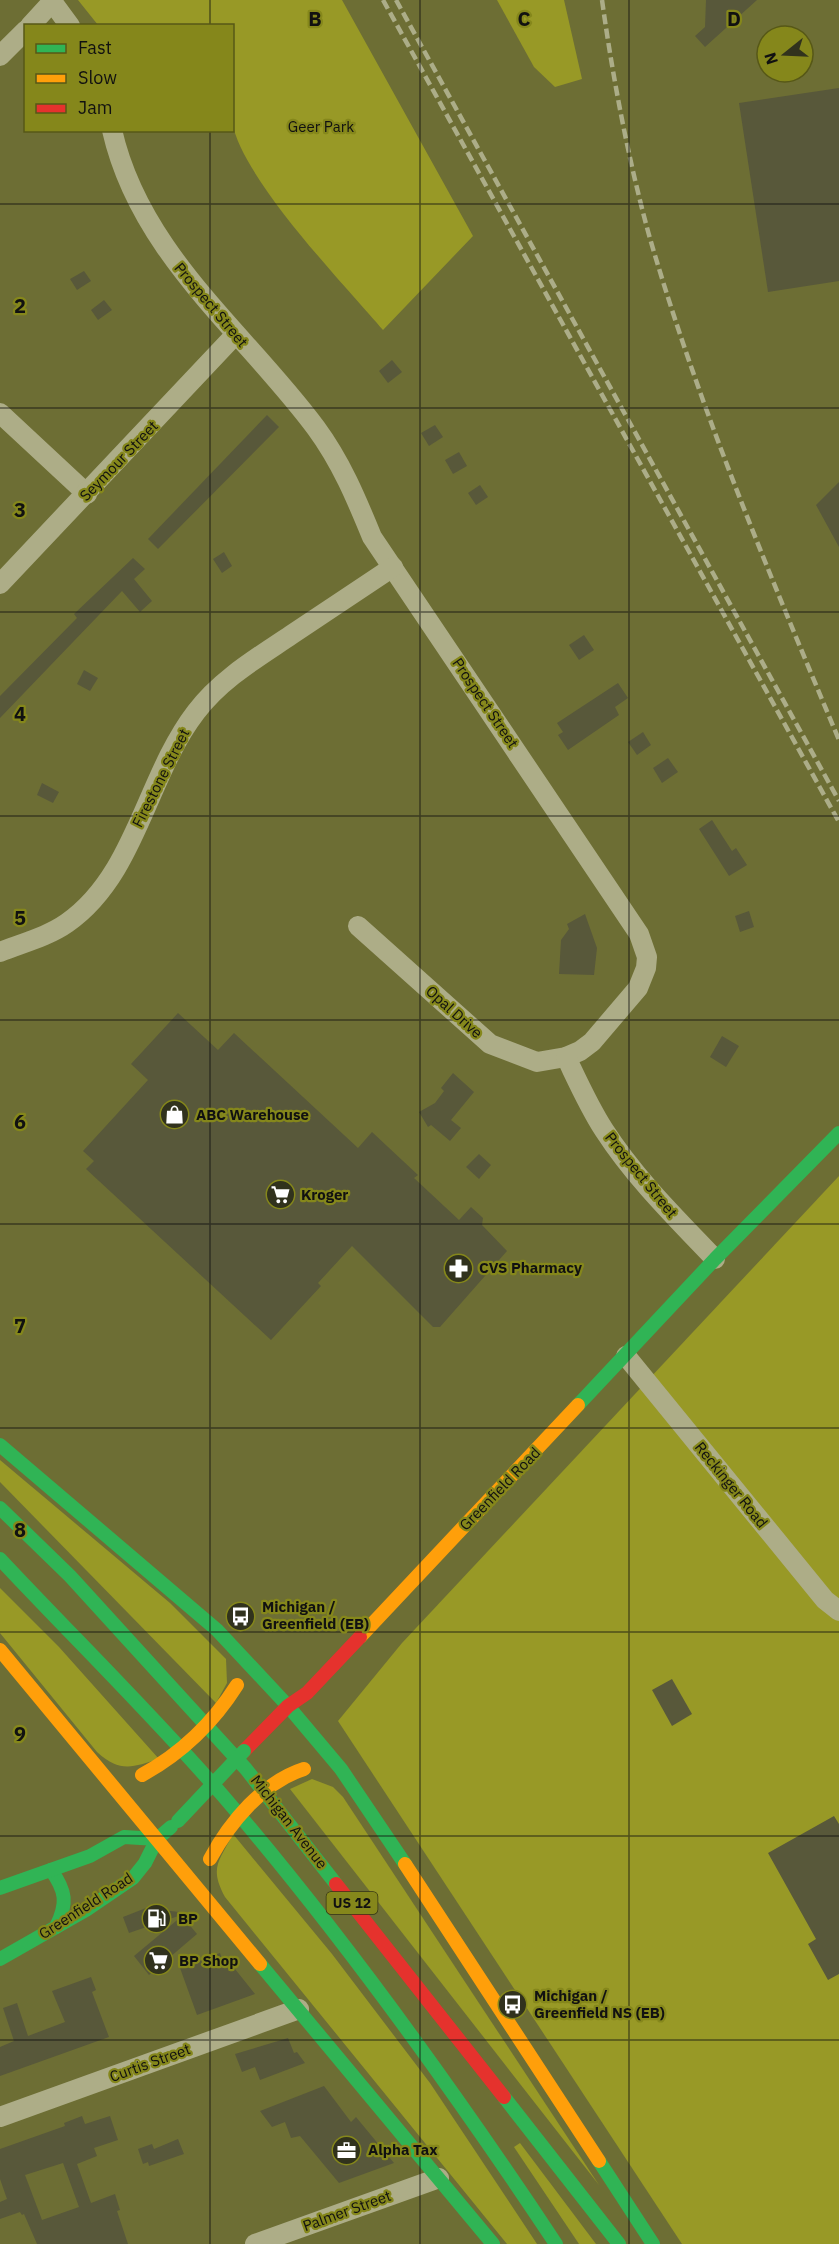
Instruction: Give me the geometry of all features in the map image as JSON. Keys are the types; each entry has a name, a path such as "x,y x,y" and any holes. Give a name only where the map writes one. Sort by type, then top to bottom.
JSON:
{"main road":[{"name":"Greenfield Road","path":"0,1959 133,1878 145,1863 157,1839 178,1821 288,1706 307,1694 715,1259 839,1133"},
{"path":"0,1445 190,1604 288,1706 350,1783 456,1939 653,2244"},
{"name":"Michigan Avenue","path":"0,1508 70,1576 246,1769 619,2244"},
{"name":"US 12","path":"0,1559 223,1796 371,1978 466,2108 556,2244"},
{"path":"0,1650 493,2244"},
{"path":"105,1776 132,1776 171,1758 227,1703 237,1685 244,1658"},
{"path":"203,1894 207,1868 223,1834 275,1783 289,1773 304,1769 350,1783"},
{"path":"0,1888 90,1856 124,1837 157,1839"},
{"path":"51,1870 66,1891 67,1908 56,1927"}],"street":[{"path":"32,24 52,1 69,24"},
{"path":"0,56 24,32"},
{"name":"Prospect Street","path":"113,132 130,183 161,242 177,266 316,428 347,475 372,537 645,945 646,969 638,988 592,1042 566,1057 589,1104 616,1148 654,1196 715,1259"},
{"name":"Seymour Street","path":"0,584 235,335"},
{"path":"0,413 87,494"},
{"name":"Firestone Street","path":"0,952 50,933 66,923 101,891 119,861 173,747 210,696 240,669 393,567"},
{"name":"Opal Drive","path":"357,926 490,1044 537,1062 566,1057"},
{"name":"Reckinger Road","path":"626,1356 825,1600 839,1611"},
{"name":"Curtis Street","path":"0,2117 299,2009"},
{"name":"Palmer Street","path":"255,2244 439,2178"}],"green space":[{"name":"Geer Park","path":"78,0 342,0 473,236 383,330 274,201 240,146 234,128 234,24 97,24"},
{"path":"497,0 564,0 582,79 555,87 534,67"},
{"path":"839,1176 839,2244 682,2244 338,1721 402,1643"},
{"path":"0,1460 170,1603 226,1659 227,1683 216,1703 0,1482"},
{"path":"0,1588 59,1647 159,1759 134,1766 120,1766 105,1759 97,1752 0,1633"},
{"path":"312,1779 333,1787 343,1797 599,2185 290,1789"},
{"path":"233,1834 332,1954 430,2083 537,2244 507,2244 225,1897 220,1887 217,1871 220,1858"},
{"path":"520,2143 596,2244 579,2244 514,2147"}],"building":[{"path":"706,0 757,0 705,47 695,36 705,27"},
{"path":"839,88 839,281 768,292 739,103"},
{"path":"84,271 91,281 77,290 70,279"},
{"path":"104,300 112,310 98,320 91,310"},
{"path":"392,360 402,372 388,383 379,371"},
{"path":"267,415 279,427 158,549 148,539"},
{"path":"435,425 443,437 429,446 421,433"},
{"path":"459,452 467,466 453,474 445,460"},
{"path":"839,482 839,547 816,505"},
{"path":"480,485 488,497 476,505 468,493"},
{"path":"224,552 232,566 222,573 213,559"},
{"path":"133,558 145,569 134,579 152,601 140,612 122,591 0,718 0,696 77,618 74,614"},
{"path":"584,635 594,650 579,660 569,645"},
{"path":"84,670 98,678 90,691 77,684"},
{"path":"618,683 628,698 615,707 619,715 568,750 558,735 563,732 557,723"},
{"path":"643,732 651,745 637,755 628,742"},
{"path":"668,758 678,772 662,783 653,768"},
{"path":"42,783 59,792 53,803 37,795"},
{"path":"712,820 732,851 736,848 747,865 729,876 699,829"},
{"path":"749,911 754,927 740,932 735,916"},
{"path":"585,914 597,948 594,975 559,974 561,940 569,929 567,924"},
{"path":"178,1013 218,1050 234,1033 358,1148 372,1132 418,1175 414,1178 459,1220 471,1207 483,1218 482,1225 507,1251 440,1327 433,1327 352,1246 318,1283 321,1286 271,1340 86,1169 94,1161 83,1151 148,1080 131,1064"},
{"path":"722,1036 739,1046 726,1067 710,1057"},
{"path":"453,1073 474,1092 451,1120 461,1128 450,1141 431,1125 428,1127 419,1112 435,1103 444,1091 441,1088"},
{"path":"479,1154 491,1165 479,1179 466,1167"},
{"path":"672,1679 692,1714 672,1726 652,1690"},
{"path":"834,1816 839,1824 839,1974 828,1980 808,1944 816,1939 768,1853"},
{"path":"146,1908 187,1913 129,1933 123,1917"},
{"path":"182,1916 197,1934 149,1975 134,1956"},
{"path":"220,1953 224,1966 231,1964 255,1994 197,2015 180,1968"},
{"path":"91,1977 96,1990 92,1992 109,2037 0,2076 0,2047 14,2041 3,2008 17,2003 28,2036 65,2022 52,1991"},
{"path":"288,2038 294,2053 297,2052 305,2063 260,2080 255,2067 242,2072 235,2054"},
{"path":"324,2086 351,2122 356,2117 394,2163 339,2183 300,2136 291,2138 285,2122 272,2127 260,2111"},
{"path":"82,2116 85,2124 110,2116 118,2140 94,2148 97,2156 77,2164 91,2203 115,2194 120,2210 117,2211 128,2244 37,2244 24,2214 20,2212 0,2219 0,2202 7,2199 0,2179 0,2149 65,2126 64,2123","holes":["63,2163 79,2207 42,2220 25,2175"]},
{"path":"178,2139 184,2154 149,2166 148,2162 143,2164 138,2149 152,2144 154,2149"}],"railway":[{"path":"383,0 839,822"},
{"path":"396,0 839,801"},
{"path":"602,0 628,148 641,206 669,300 737,490 839,740"}],"traffic: fast":[{"path":"578,1405 715,1259 839,1133"},
{"path":"0,1445 217,1630 288,1706 341,1769 405,1864"},
{"path":"0,1508 70,1576 246,1769 336,1884"},
{"path":"0,1559 169,1736 269,1850 397,2015 556,2244"},
{"path":"178,1821 244,1751"},
{"path":"0,1959 86,1910 133,1878 145,1863 157,1839 171,1827"},
{"path":"0,1888 90,1856 124,1837 157,1839"},
{"path":"51,1870 60,1884 64,1897 64,1904 56,1927"},
{"path":"260,1964 493,2244"},
{"path":"504,2097 619,2244"},
{"path":"599,2161 653,2244"}],"traffic: slow":[{"path":"360,1637 578,1405"},
{"path":"0,1650 260,1964"},
{"path":"142,1775 170,1757 196,1736 218,1712 237,1685"},
{"path":"210,1859 227,1831 249,1805 275,1783 304,1769"},
{"path":"405,1864 599,2161"}],"traffic: jam":[{"path":"244,1751 288,1706 307,1693 360,1637"},
{"path":"336,1884 504,2097"}],"place":[{"name":"ABC Warehouse","path":"175,1115"},
{"name":"Kroger","path":"280,1195"},
{"name":"CVS Pharmacy","path":"458,1268"},
{"name":"Michigan / Greenfield (EB)","path":"241,1616"},
{"name":"BP","path":"157,1919"},
{"name":"BP Shop","path":"158,1961"},
{"name":"Michigan / Greenfield NS (EB)","path":"513,2005"},
{"name":"Alpha Tax","path":"347,2150"}]}
